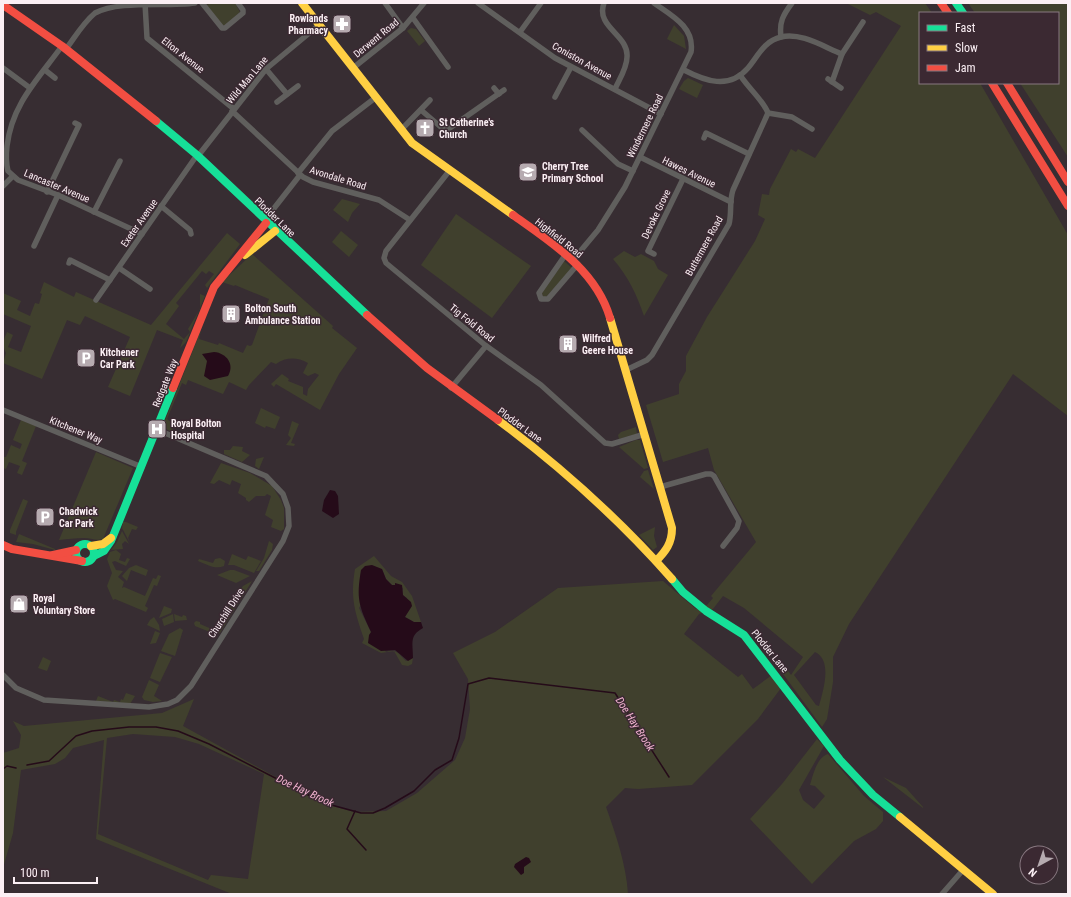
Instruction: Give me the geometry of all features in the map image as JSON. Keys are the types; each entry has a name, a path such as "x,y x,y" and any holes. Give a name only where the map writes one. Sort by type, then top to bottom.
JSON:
{"main road":[{"name":"Highfield Road","path":"302,3 375,98 401,130 417,146 566,254 575,262 597,288 606,306 672,528 672,536 668,549 656,561"},
{"path":"941,3 947,12"},
{"path":"956,3 962,12"},
{"name":"Plodder Lane","path":"3,5 64,48 131,99 267,219 275,231 355,305 451,388 538,450 600,506 656,561 689,597 737,630 751,642 833,750 867,789 894,814 993,894"},
{"path":"993,84 1068,206"},
{"path":"1008,84 1068,182"},
{"name":"Redgate Way","path":"3,546 12,549 52,555 63,559 82,561 90,560 94,556 104,551 158,430 214,288 267,219"},
{"name":"Redgate Way","path":"234,262 275,231"},
{"name":"Redgate Way","path":"52,555 76,550 83,544 91,546 102,544 111,538"},
{"path":"91,546 94,550 94,556"},
{"path":"76,550 77,558 82,561"}],"street":[{"name":"Lancaster Avenue","path":"142,234 58,195 12,177 7,166 9,128 17,109 30,88 94,14 104,8 122,3 195,3"},
{"path":"202,3 222,28 225,28 243,13 243,10 238,3"},
{"path":"385,3 403,28"},
{"name":"Derwent Road","path":"353,68 403,28 413,18 424,3"},
{"name":"Coniston Avenue","path":"478,3 570,67 661,114"},
{"path":"520,32 541,3"},
{"path":"604,3 603,11 605,22 624,45 628,56 615,89"},
{"name":"Windermere Road","path":"566,254 539,293 541,299 548,299 613,208 684,70 691,52 692,46 690,34 682,24 654,3"},
{"path":"781,37 779,27 781,19 792,3"},
{"name":"Elton Avenue","path":"145,4 146,36 149,40 181,64 233,110"},
{"path":"413,18 448,67"},
{"path":"841,88 830,80 842,54 864,23"},
{"name":"Wild Man Lane","path":"197,156 266,69 319,24"},
{"path":"684,70 709,82 723,81 740,76 766,45 781,37 790,36 806,39 842,54"},
{"path":"555,97 570,67"},
{"path":"3,68 30,88"},
{"path":"266,69 287,94"},
{"path":"45,70 55,78"},
{"path":"740,76 753,94 764,103 768,113 786,115 810,125"},
{"path":"277,102 298,86"},
{"path":"421,110 442,128 447,130 469,112 501,92 494,88"},
{"path":"267,219 332,131 375,98"},
{"path":"401,130 430,100"},
{"name":"Avondale Road","path":"233,110 299,174 313,182 383,202 410,220"},
{"name":"Buttermere Road","path":"626,370 647,360 656,348 729,224 732,209 731,202 733,190 768,113"},
{"path":"48,192 79,125 75,123"},
{"path":"3,126 9,128"},
{"path":"582,130 618,164 633,171"},
{"path":"704,138 706,133 749,154"},
{"name":"Exeter Avenue","path":"96,300 197,156"},
{"name":"Hawes Avenue","path":"640,157 731,202"},
{"path":"94,212 120,161"},
{"name":"Tig Fold Road","path":"450,170 384,254 386,263 486,346 541,385 605,443 612,444 645,434"},
{"path":"3,186 12,177"},
{"name":"Devoke Grove","path":"654,254 648,251 683,179"},
{"path":"34,246 58,195"},
{"path":"162,206 190,230 191,234"},
{"path":"69,263 70,260 110,280"},
{"path":"119,268 150,289"},
{"path":"451,388 486,346"},
{"name":"Kitchener Way","path":"3,410 142,467"},
{"name":"Churchill Drive","path":"3,675 16,688 44,700 149,707 168,704 185,694 191,686 276,553 286,535 290,517 283,494 272,481 256,471 158,430"},
{"path":"660,487 706,474 711,474 714,476 739,521 737,528 723,546"},
{"path":"942,894 963,870"}],"green space":[{"path":"212,3 235,3 240,12 226,25 221,25 206,5"},
{"path":"846,3 925,3 931,12 919,12 919,84 981,84 1068,235 1068,416 1013,374 849,624 833,657 833,682 827,719 822,727 778,667 781,661 791,675 803,657 744,608 723,596 713,609 699,614 684,634 738,677 742,674 753,689 772,675 781,688 758,719 692,785 638,789 625,788 606,807 623,861 628,894 232,894 96,839 104,740 73,748 65,758 55,764 21,770 13,833 3,868 3,753 19,748 21,735 13,721 24,726 162,713 194,699 183,726 323,803 354,812 386,811 417,793 455,760 465,738 470,709 468,679 453,653 495,632 558,588 663,581 696,609 707,605 713,598 711,596 756,542 714,470 708,448 663,462 646,405 679,394 679,384 686,371 686,356 707,317 755,241 765,219 758,215 762,194 769,195 770,189 791,149 796,152 798,149 815,158 901,26 876,12 870,15","holes":["815,652 821,656 824,662 825,676 819,706 816,705 794,675","133,734 175,737 199,744 264,774 248,879 211,875 208,880 98,834 107,738"]},
{"path":"968,3 1068,3 1068,157 1021,84 1059,84 1059,12 974,12"},
{"path":"674,25 684,36 686,49 667,39"},
{"path":"411,28 416,29 425,41 419,46 407,31"},
{"path":"688,78 703,85 697,98 679,89"},
{"path":"342,199 360,204 352,213 348,222 333,210"},
{"path":"456,214 531,266 492,318 421,265"},
{"path":"341,231 358,245 349,257 332,242"},
{"path":"227,233 240,244 207,288 205,285 214,274 209,271 206,274 202,271 176,303 179,306 166,324 184,339 190,332 188,329 199,311 186,342 180,348 183,340 157,330 130,396 108,387 130,337 85,316 80,325 67,320 42,379 3,363 6,353 4,343 7,332 13,335 8,347 21,352 31,326 3,314 3,293 21,301 17,310 30,316 35,303 39,304 42,294 40,293 44,282 74,297 76,292 151,325"},
{"path":"624,251 635,257 641,254 654,261 658,269 668,275 644,316 632,286 613,259"},
{"path":"252,254 333,326 332,328 357,348 339,374 320,410 276,384 274,387 271,384 282,374 289,379 288,381 303,387 303,394 307,396 308,389 319,375 315,373 308,376 303,373 308,363 296,359 284,360 276,364 271,362 246,390 229,382 223,394 188,380 186,385 182,383 167,419 171,422 173,430 185,436 185,438 166,429 164,423 201,330 199,339 218,345 219,343 243,353 247,345 252,345 269,299 235,285 222,282"},
{"path":"564,261 572,268 547,296 543,298 542,293"},
{"path":"200,294 205,296 200,308"},
{"path":"261,408 280,417 275,429 266,426 265,428 255,423"},
{"path":"21,420 36,426 22,461 27,463 22,475 17,473 20,466 9,462 6,469 3,468 3,457 6,457 11,445 20,449 22,444 13,440"},
{"path":"292,421 299,424 291,443 295,444 294,446 286,445 291,438 288,435"},
{"path":"636,427 637,434 619,439 618,435 621,432"},
{"path":"636,440 640,440 648,468 644,469 619,447"},
{"path":"233,446 243,447 242,451 250,455 242,462 224,454 224,450 230,450"},
{"path":"96,452 133,468 103,539 98,540 81,538 59,540"},
{"path":"264,457 259,469 255,466 256,459"},
{"path":"221,463 250,473 272,486 284,508 284,529 281,531 271,527 273,520 265,515 271,496 267,494 265,496 256,496 249,502 238,493 241,484 232,480 230,485 219,480 214,484 210,483"},
{"path":"648,470 654,489 640,477 644,471"},
{"path":"23,499 28,501 16,535 10,533 10,530"},
{"path":"123,522 138,527 136,530 132,529 128,538 130,543 122,528"},
{"path":"655,527 654,536 657,547 653,550 639,535"},
{"path":"122,531 129,544 125,541 122,544 123,549 111,550 117,542"},
{"path":"19,534 55,550 33,544 16,542"},
{"path":"269,541 273,544 272,550 259,571 256,571 264,558"},
{"path":"116,550 121,554 119,560 125,562 127,558 130,559 126,566 115,561 112,562 116,570 123,571 118,577 124,582 122,588 124,587 145,596 153,578 156,579 158,575 161,576 157,586 154,585 145,606 148,608 146,612 115,599 113,600 107,586 112,573 107,559 110,552"},
{"path":"232,554 246,560 248,556 261,561 254,573 234,565 228,565"},
{"path":"374,556 391,576 402,582 412,596 421,622 414,622 405,617 407,598 402,595 403,588 392,585 386,579 382,569 359,608 371,632 386,652 394,651 381,653 362,643 364,639 353,597 355,569"},
{"path":"220,558 225,561 224,566 221,567 211,566 198,561 199,559 213,563 215,559"},
{"path":"136,565 148,570 146,576 131,570 127,581 122,576 129,568"},
{"path":"230,570 250,576 236,583 217,575"},
{"path":"252,581 220,633 215,634 195,626 194,623 196,621 214,630 243,586"},
{"path":"164,606 172,609 171,613 159,618"},
{"path":"173,614 174,622 164,626 162,619"},
{"path":"174,614 182,617 183,615 186,616 187,620 175,621"},
{"path":"154,617 159,625 160,631 147,625"},
{"path":"180,628 183,630 175,656 161,651 169,634"},
{"path":"155,631 160,633 156,643 150,644"},
{"path":"394,651 406,661 413,658 412,664 408,666 402,665"},
{"path":"160,653 172,657 160,682 150,678"},
{"path":"43,657 51,661 47,671 38,668"},
{"path":"149,680 159,685 154,696 162,701 153,702 144,700 142,697"},
{"path":"126,693 135,696 130,704 96,701 98,696 113,702 114,700 120,702 121,699 123,700"},
{"path":"817,739 824,746 799,790 803,800 814,809 825,796 815,786 810,785 818,762 828,754 864,796 883,812 883,821 876,829 854,841 812,884 750,819 782,784"},
{"path":"883,777 906,788 923,808"}],"shaded area":[{"path":"214,352 226,357 231,368 228,376 210,380 204,376 207,361 202,354"},
{"path":"330,490 335,491 338,496 339,514 333,518 322,511 324,500"},
{"path":"372,565 382,569 386,579 392,585 395,585 395,583 402,585 403,595 411,602 412,606 405,617 414,622 421,622 423,628 416,634 412,644 413,658 408,661 395,650 381,651 368,643 371,632 361,609 359,588 361,570 365,566"},
{"path":"526,857 529,858 531,862 524,867 524,873 521,875 514,867 515,864"}],"waterway":[{"name":"Doe Hay Brook","path":"27,765 49,761 76,736 92,731 129,727 156,727 178,731 209,744 324,803 361,813 373,813 385,808 414,791 435,770 452,760 459,738 468,684 489,678 615,693 669,777"},
{"path":"3,769 7,766 16,768"},
{"path":"355,811 347,829 366,850"}],"traffic: fast":[{"path":"956,3 962,12"},
{"path":"156,121 197,155 367,315"},
{"path":"94,556 104,551 111,541 173,388"},
{"path":"85,544 91,547 94,553 91,559 85,562 79,559 76,553 79,547 85,544"},
{"path":"672,579 683,592 706,611 744,635 840,760 873,795 900,817"}],"traffic: slow":[{"path":"302,3 412,143 513,215"},
{"path":"245,255 275,231"},
{"path":"610,318 672,528 668,546 656,561"},
{"path":"498,420 567,475 611,515 672,579"},
{"path":"91,546 103,544 111,538"},
{"path":"900,817 993,894"}],"traffic: jam":[{"path":"941,3 947,12"},
{"path":"3,5 62,46 156,121"},
{"path":"993,84 1068,206"},
{"path":"1008,84 1068,182"},
{"path":"513,215 557,247 583,271 594,285 610,318"},
{"path":"173,388 214,287 266,223"},
{"path":"367,315 427,368 498,420"},
{"path":"3,545 12,549 82,561"},
{"path":"53,555 76,550"}],"place":[{"name":"Rowlands Pharmacy","path":"342,24"},
{"name":"St Catherine's Church","path":"425,128"},
{"name":"Cherry Tree Primary School","path":"528,172"},
{"name":"Bolton South Ambulance Station","path":"231,314"},
{"name":"Wilfred Geere House","path":"568,344"},
{"name":"Kitchener Car Park","path":"86,358"},
{"name":"Royal Bolton Hospital","path":"157,429"},
{"name":"Chadwick Car Park","path":"45,517"},
{"name":"Royal Voluntary Store","path":"19,604"}]}
